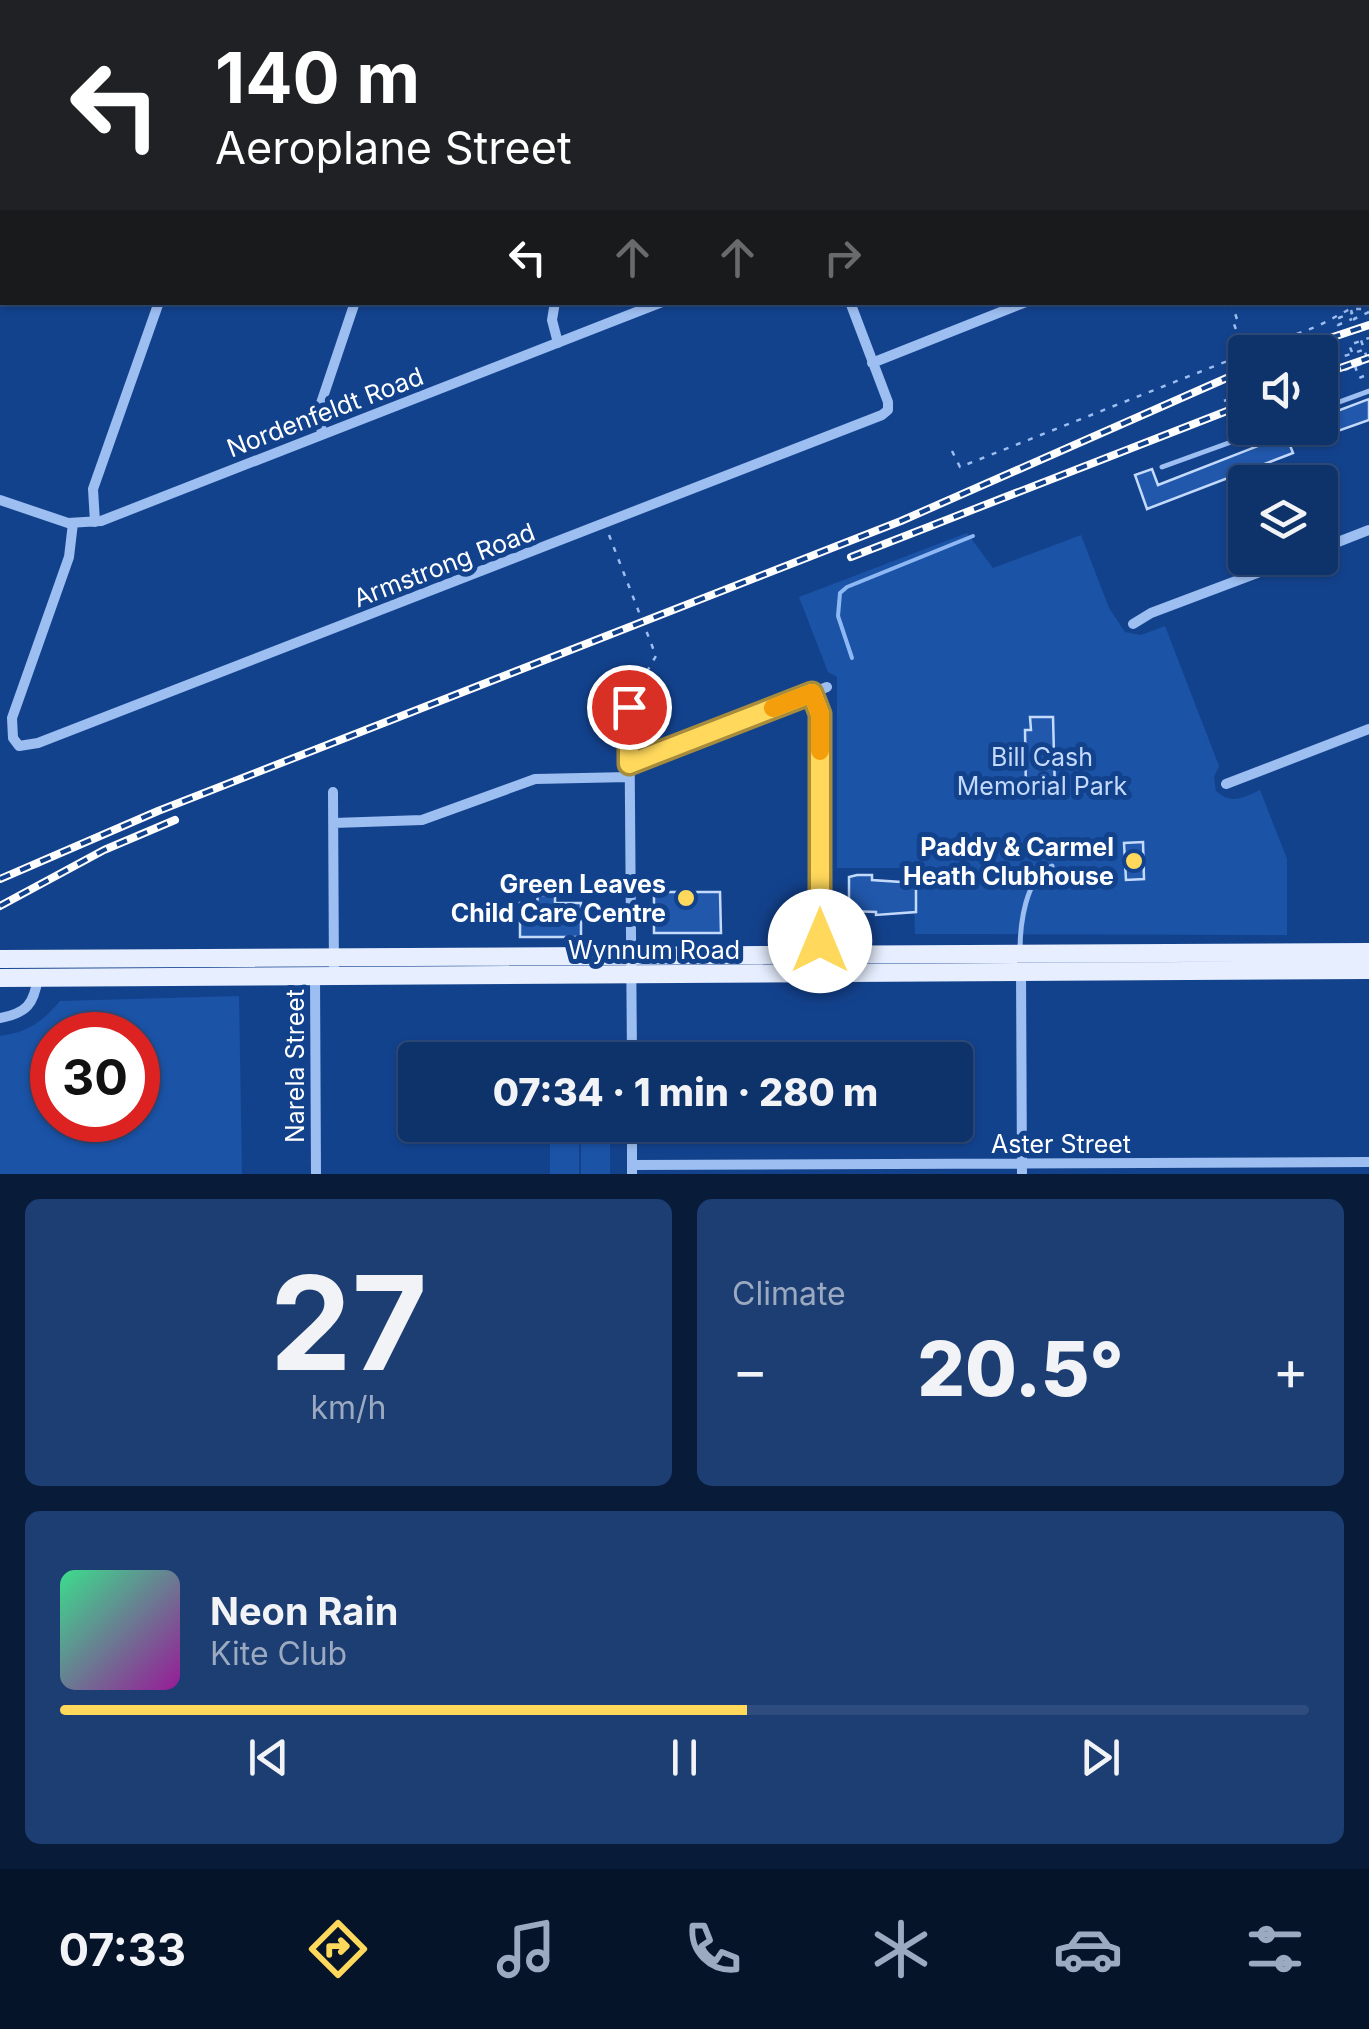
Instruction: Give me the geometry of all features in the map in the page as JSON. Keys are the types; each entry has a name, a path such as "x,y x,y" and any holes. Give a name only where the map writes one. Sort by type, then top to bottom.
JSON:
{"main road":[{"name":"Wynnum Road","path":"0,978 632,976 1369,952"},
{"name":"Wynnum Road","path":"0,959 820,955 1021,964 1369,970"}],"street":[{"path":"95,522 93,489 157,305"},
{"path":"322,434 319,408 354,305"},
{"path":"554,305 552,320 558,344"},
{"name":"Nordenfeldt Road","path":"0,500 73,524 95,522 655,305"},
{"path":"851,305 872,362 1018,305"},
{"name":"Armstrong Road","path":"73,524 70,557 12,718 16,744 24,747 884,414 888,402 872,362"},
{"path":"1338,541 1369,530"},
{"path":"1133,624 1253,575"},
{"path":"629,678 632,1042"},
{"path":"629,764 827,687"},
{"path":"812,693 820,714 820,955"},
{"path":"1226,784 1369,729"},
{"path":"334,822 422,820 535,779 629,777"},
{"path":"324,978 333,792"},
{"name":"Narela Street","path":"316,1174 324,958"},
{"path":"0,1018 30,1007 40,959"},
{"path":"1021,964 1022,1169"},
{"path":"632,1142 632,1170"},
{"name":"Aster Street","path":"632,1170 1022,1169 1369,1162"}],"lane":[{"path":"1338,402 1369,391"},
{"path":"1162,467 1228,443"},
{"path":"1021,964 1026,907 1036,880 1052,866"},
{"path":"521,887 630,886"}],"path":[{"path":"1231,305 1238,335"},
{"path":"1296,335 1352,314 1361,306 1369,310 1361,316 1352,314"},
{"path":"1338,372 1369,362 1366,344 1352,314"},
{"path":"1352,353 1349,345 1366,344"},
{"path":"1338,358 1366,344"},
{"path":"952,451 960,467 1228,361"},
{"path":"1355,366 1359,378 1367,375"},
{"path":"1224,401 1228,399"},
{"path":"604,524 656,656 646,674 629,678"}],"green space":[{"name":"Bill Cash Memorial Park","path":"967,533 993,568 1081,535 1109,608 1125,632 1141,635 1165,626 1219,766 1214,777 1216,791 1232,799 1260,790 1287,859 1287,935 915,934 913,868 837,868 837,677 828,672 799,597"},
{"path":"239,996 242,1174 0,1174 0,1036 30,1026 30,1142 160,1142 160,1012 50,1012 60,1001"},
{"path":"550,1142 579,1142 579,1174 550,1174"},
{"path":"581,1142 610,1142 610,1174 581,1174"}],"building":[{"path":"1369,399 1369,420 1338,431 1338,411"},
{"path":"1260,445 1290,445 1293,453 1262,465 1228,465 1228,478 1147,509 1135,475 1152,469 1158,485"},
{"path":"1030,717 1053,717 1055,792 1026,793 1025,730 1031,730"},
{"name":"Paddy & Carmel Heath Clubhouse","path":"1143,842 1144,879 1126,880 1124,843"},
{"path":"849,877 916,883 916,912 876,915 849,911"},
{"path":"654,892 720,892 721,933 654,933"},
{"path":"538,895 555,895 555,903 581,903 581,937 520,937 520,903 537,903"}],"waterway":[{"path":"852,658 838,616 840,593 973,536"}],"railway":[{"path":"1338,335 1369,325"},
{"path":"1338,369 1369,358"},
{"path":"0,879 158,811 901,521 1228,377"},
{"path":"851,557 1228,411"},
{"path":"0,906 104,850 175,820"}],"slow traffic":[{"path":"773,708 812,693 820,714 820,751"}],"place":[{"name":"Paddy & Carmel Heath Clubhouse","path":"1134,861"},
{"name":"Green Leaves Child Care Centre","path":"686,898"}],"route":[{"path":"629,707 629,764 812,693 820,714 820,941"}]}
